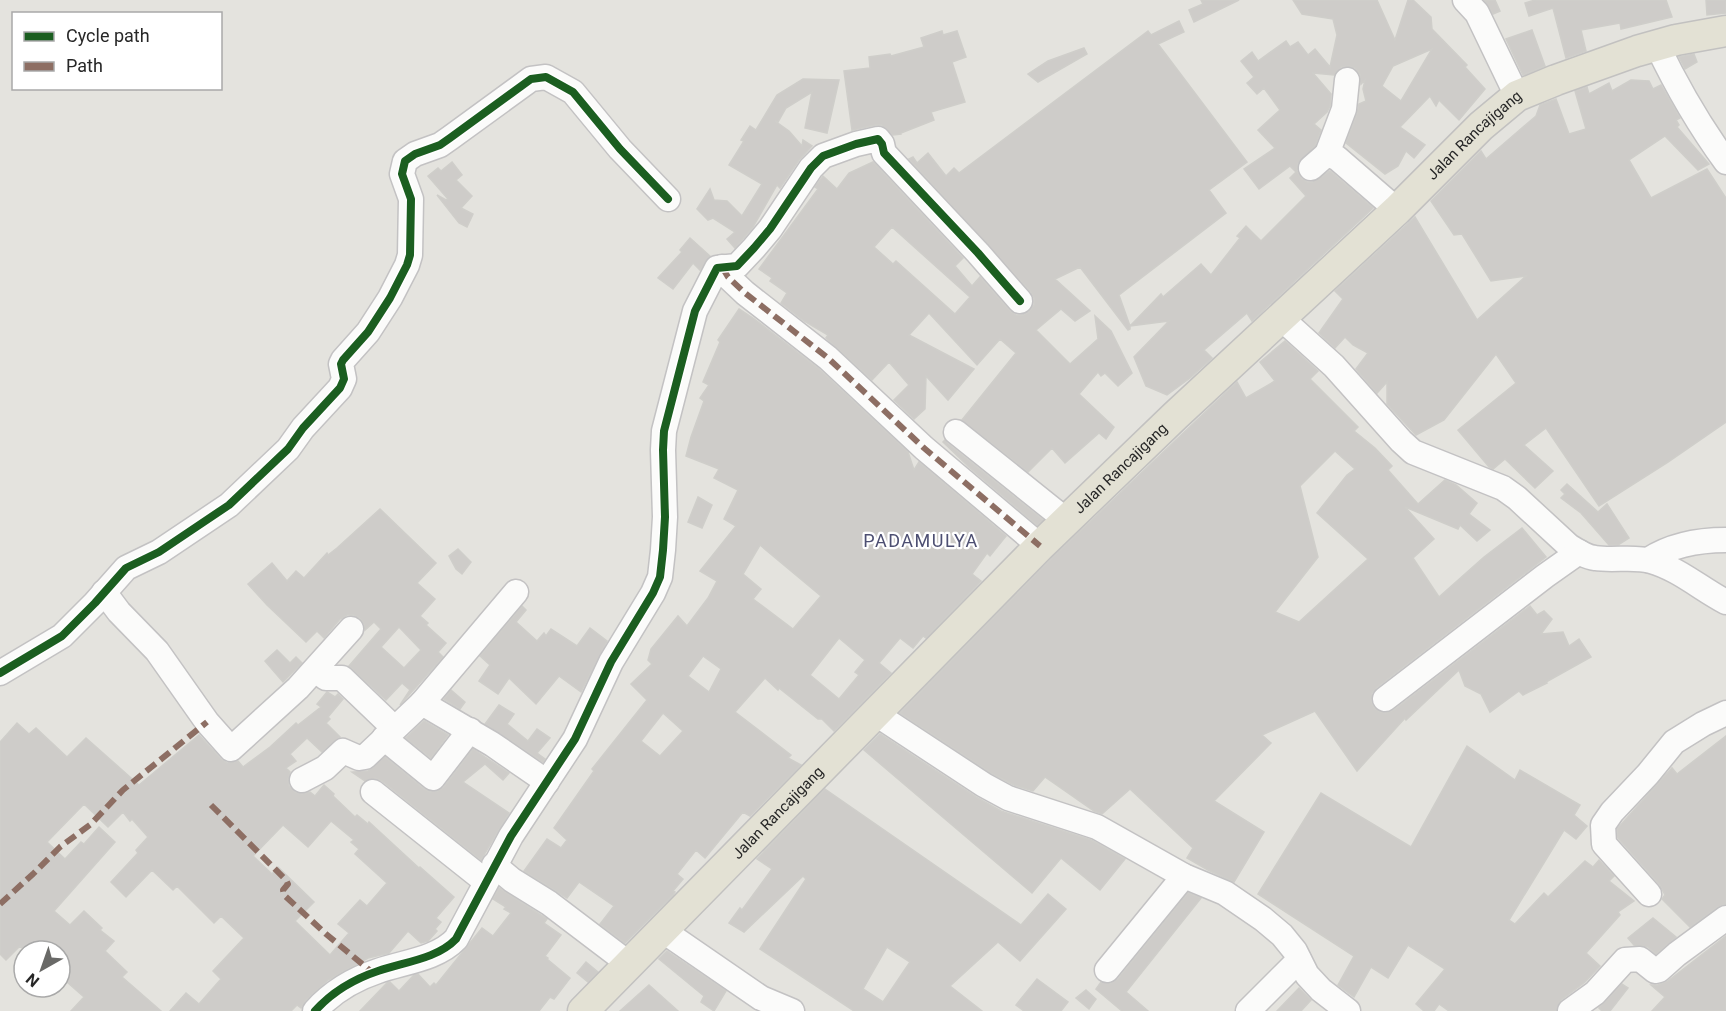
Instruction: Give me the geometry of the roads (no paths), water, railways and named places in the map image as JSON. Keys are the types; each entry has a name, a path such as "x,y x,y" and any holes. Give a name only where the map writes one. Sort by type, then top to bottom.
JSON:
{"main road":[{"name":"Jalan Rancajigang","path":"583,1011 1040,546 1175,416 1397,210 1481,126 1517,96 1596,65 1676,40 1726,32"}],"street":[{"path":"1465,0 1477,13 1517,96"},
{"path":"1657,45 1689,108 1726,162"},
{"path":"0,673 62,636 126,568 159,552 229,505 288,449 303,428 340,388 344,379 341,364 343,360 376,320 410,255 411,199 401,169 409,157 445,142 531,79 546,77 558,82 578,97 606,134 668,199"},
{"path":"1347,80 1344,109 1319,161 1349,167 1397,210"},
{"path":"733,280 737,266 770,229 810,168 823,156 878,139 883,149 1020,301"},
{"path":"315,1011 335,993 352,982 378,970 437,953 450,946 456,939 499,876 510,836 575,739 600,684 654,593 660,577 665,517 664,431 695,311 717,268 828,358 924,448 1040,546"},
{"path":"1282,319 1334,366 1413,452 1503,488 1569,546 1579,552 1592,558 1648,560 1680,574 1726,602"},
{"path":"956,432 1067,521"},
{"path":"1648,560 1676,546 1709,540 1726,540"},
{"path":"1385,699 1579,552"},
{"path":"104,592 119,612 157,651 207,722 231,749 298,688 351,629"},
{"path":"302,780 325,768 343,751 364,758 422,703 516,592"},
{"path":"315,670 326,678 342,678 389,733 433,778 470,730"},
{"path":"422,703 470,730 547,782"},
{"path":"1649,894 1604,844 1603,825 1674,742 1726,713"},
{"path":"876,714 1008,798 1097,827 1184,876 1225,894 1263,919 1282,935 1307,975 1321,990 1348,1011"},
{"path":"373,792 499,876 549,903 628,963"},
{"path":"1107,970 1184,876"},
{"path":"1570,1011 1595,993 1625,960 1640,959 1655,971 1659,970 1726,918"},
{"path":"662,930 761,998 792,1011"},
{"path":"1248,1011 1299,960"}],"district":[{"name":"PADAMULYA","path":"921,540"}]}
